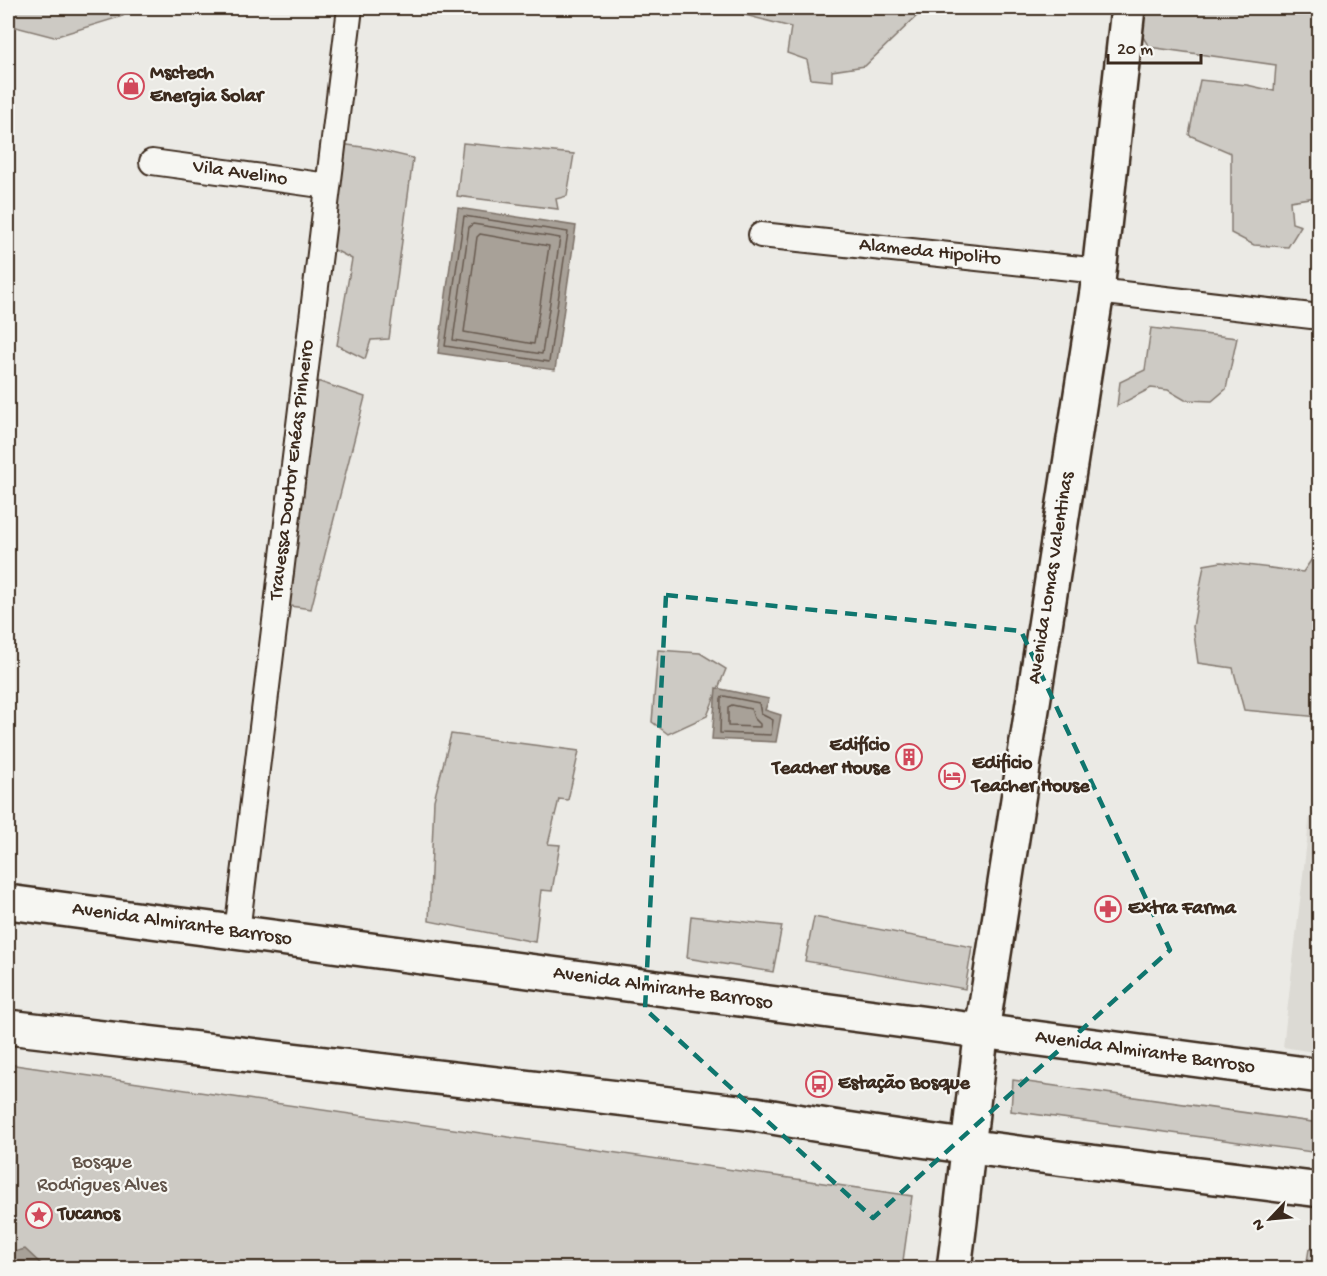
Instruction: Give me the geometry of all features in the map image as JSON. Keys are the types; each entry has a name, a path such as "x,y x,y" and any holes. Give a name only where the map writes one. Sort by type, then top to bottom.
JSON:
{"main road":[{"name":"Avenida Lomas Valentinas","path":"954,1269 982,1031 1098,281 1128,8"},
{"name":"Avenida Almirante Barroso","path":"8,902 1320,1076"},
{"path":"8,1027 743,1113 849,1131 1320,1190"}],"street":[{"name":"Travessa Doutor Enéas Pinheiro","path":"237,932 350,8"},
{"name":"Vila Avelino","path":"152,162 328,186"},
{"name":"Alameda Hipolito","path":"761,235 1098,281 1320,317"}],"highlighted area":[{"path":"666,595 1021,631 1170,950 873,1218 645,1009"}],"shaded area":[{"path":"1319,737 1319,1053 1283,1047"}],"green space":[{"path":"8,8 127,8 123,16 54,37 8,25"},
{"path":"743,8 946,8 922,11 865,66 832,71 832,81 811,79 807,60 787,53 791,27 741,14"},
{"path":"1139,8 1319,8 1320,162 1318,162 1316,197 1290,201 1292,223 1301,226 1288,247 1254,245 1231,233 1231,153 1189,135 1200,80 1247,85 1274,91 1276,65 1149,47 1137,27"},
{"path":"463,143 574,154 567,196 556,199 558,209 457,196"},
{"path":"340,144 413,158 389,339 371,340 365,359 337,345 352,259 331,248"},
{"path":"1151,328 1237,338 1226,389 1212,401 1185,400 1168,390 1151,388 1117,406 1120,382 1145,370"},
{"path":"311,379 365,397 311,609 283,605"},
{"path":"1312,559 1320,562 1319,717 1244,710 1233,668 1198,663 1193,627 1204,565 1221,562 1303,572"},
{"path":"658,650 700,653 726,669 707,716 668,734 652,722"},
{"path":"451,734 579,751 568,800 559,799 548,844 560,845 552,891 541,890 535,942 429,921 434,800"},
{"path":"691,916 782,926 773,972 687,958"},
{"path":"814,917 972,947 965,989 805,961"},
{"name":"Bosque Rodrigues Alves","path":"8,1064 912,1196 902,1268 8,1268"},
{"path":"1013,1080 1319,1123 1319,1153 1011,1111"},
{"path":"1309,1249 1319,1250 1319,1268 1306,1268"}],"water":[{"path":"458,208 576,226 555,370 438,353"},
{"path":"716,688 769,699 765,710 781,715 776,742 712,739"},
{"path":"25,1249 41,1264 51,1268 8,1268 12,1267 10,1253"}],"place":[{"name":"Msctech Energia Solar","path":"131,86"},
{"name":"Edifício Teacher House","path":"909,757"},
{"name":"Edificio Teacher House","path":"952,776"},
{"name":"Extra Farma","path":"1108,909"},
{"name":"Estação Bosque","path":"819,1084"},
{"name":"Tucanos","path":"39,1215"}]}
